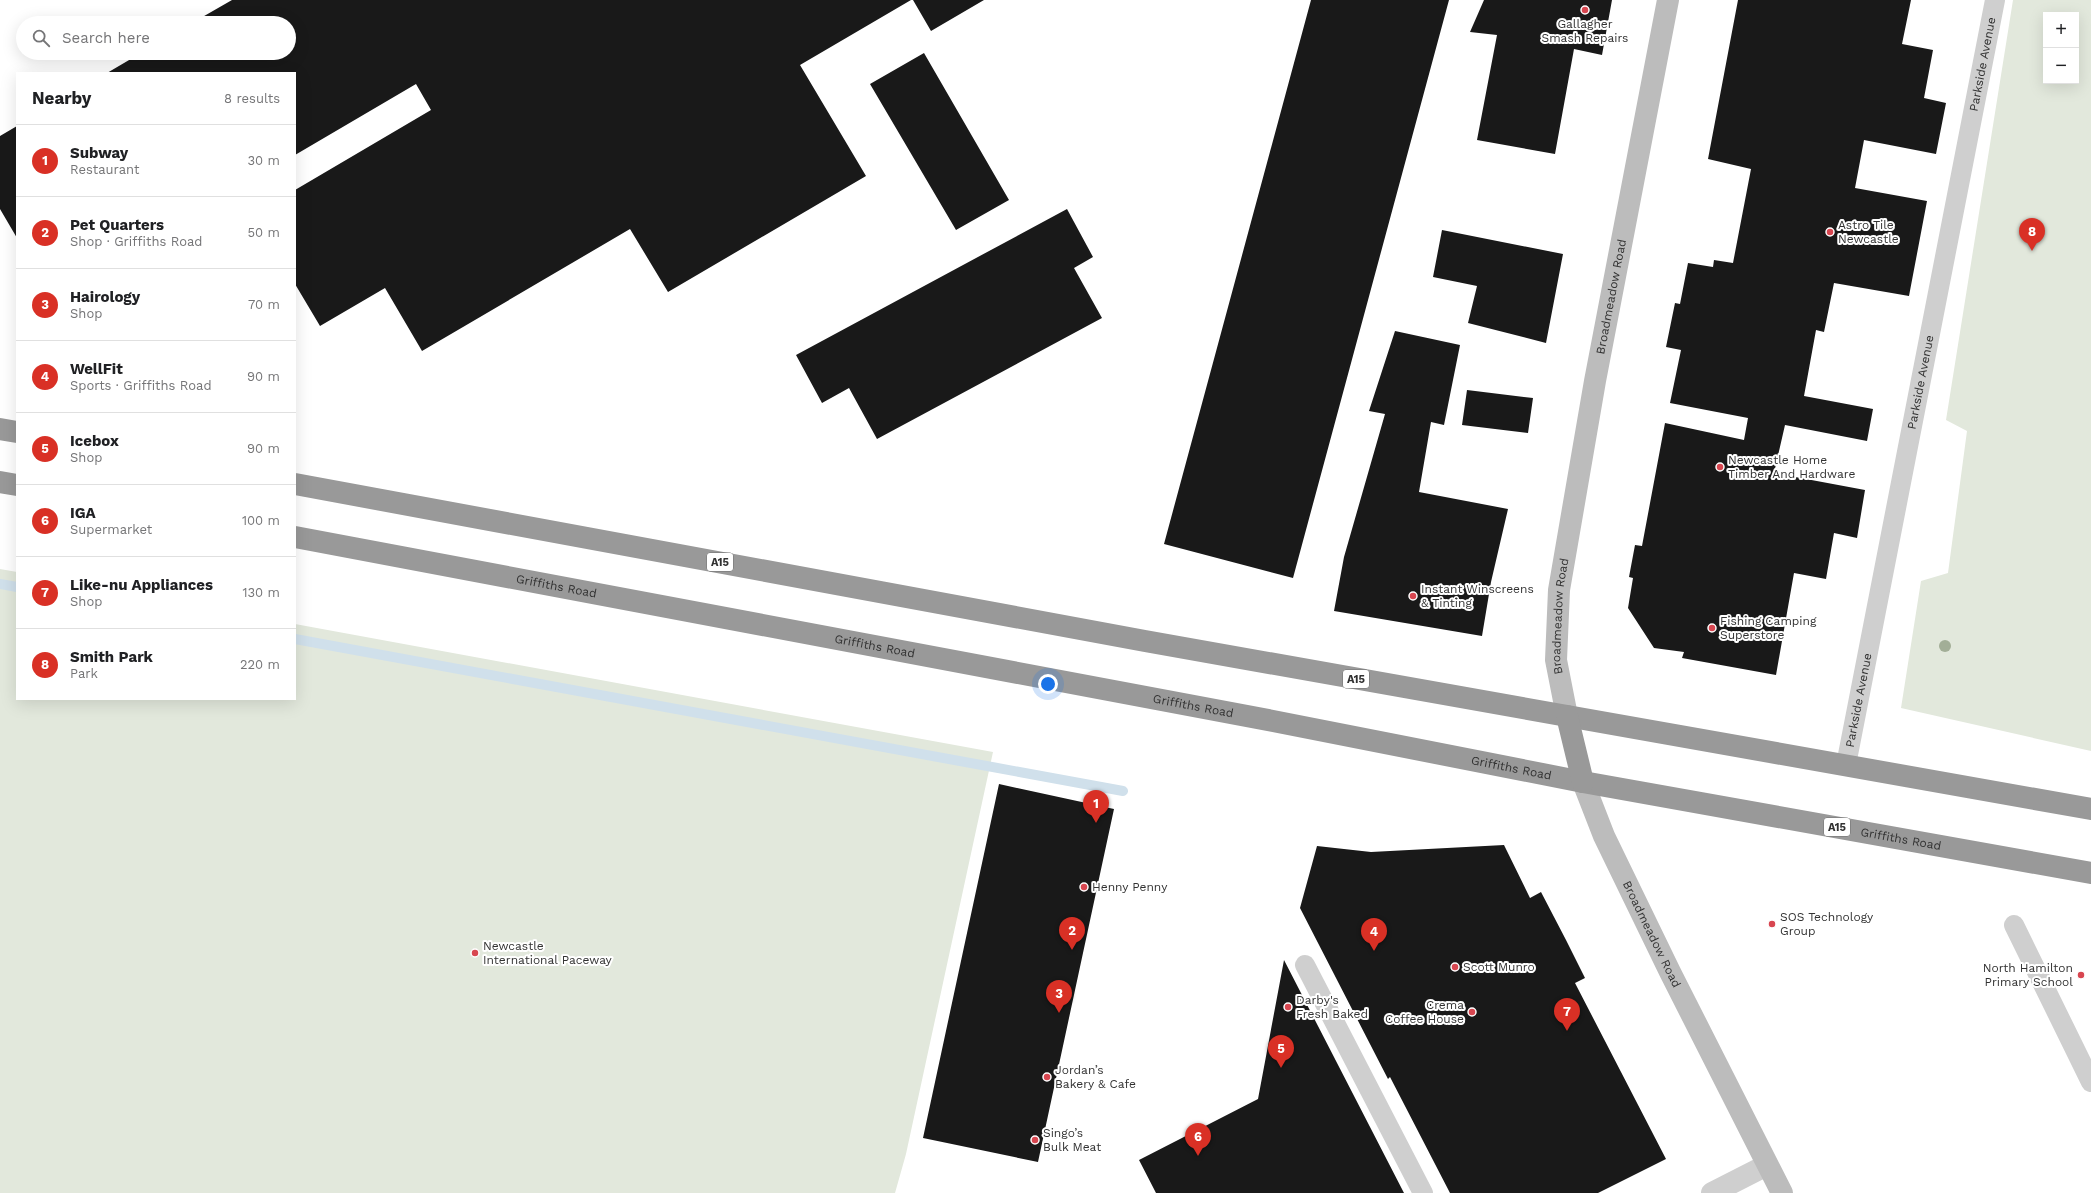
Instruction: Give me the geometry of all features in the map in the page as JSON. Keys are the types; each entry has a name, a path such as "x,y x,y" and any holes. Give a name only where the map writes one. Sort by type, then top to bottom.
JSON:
{"highway":[{"path":"0,429 16,432"},
{"path":"0,482 16,485"},
{"name":"A15","path":"296,484 1145,641 2091,809"},
{"name":"Griffiths Road","path":"296,537 1281,723 1583,782 2091,873"},
{"name":"Broadmeadow Road","path":"1566,716 1583,782"}],"street":[{"name":"Broadmeadow Road","path":"1566,716 1556,660 1559,590 1595,381 1668,0"},
{"name":"Broadmeadow Road","path":"1583,782 1604,836 1670,972 1782,1193"},
{"path":"1712,1193 1767,1165"}],"lane":[{"name":"Parkside Avenue","path":"1846,765 1995,0"},
{"path":"2014,926 2091,1082"},
{"path":"1305,965 1423,1193"}],"shaded area":[{"path":"2013,0 2091,0 2091,751 1901,708 1921,581 1948,573 1967,431 1946,420"},
{"name":"Newcastle International Paceway","path":"0,569 16,572 16,700 296,700 296,624 993,752 906,1154 895,1193 0,1193"}],"building":[{"path":"232,0 911,0 800,65 866,176 668,292 630,229 422,351 385,288 320,326 296,286 296,189 431,110 416,84 296,154 296,72 109,72 129,60 296,60 296,16 204,16"},
{"path":"913,0 984,0 931,31"},
{"path":"1311,0 1449,0 1293,578 1164,544"},
{"path":"1484,0 1612,0 1602,55 1574,49 1555,154 1477,140 1497,35 1470,32"},
{"path":"1738,0 1911,0 1902,44 1933,50 1924,98 1946,103 1936,154 1864,140 1855,188 1927,201 1909,296 1834,283 1824,332 1816,330 1804,396 1873,409 1867,441 1785,425 1774,473 1865,490 1857,538 1834,533 1826,579 1794,573 1776,675 1682,658 1684,652 1654,648 1628,608 1633,578 1629,577 1635,545 1642,546 1665,423 1744,440 1748,418 1670,403 1681,350 1666,347 1675,303 1680,304 1688,263 1713,267 1714,260 1733,263 1751,169 1708,159"},
{"path":"924,53 1009,200 956,230 870,84"},
{"path":"16,127 16,236 0,209 0,136"},
{"path":"1067,209 1093,257 1074,268 1102,318 877,439 849,388 822,403 796,355"},
{"path":"1442,230 1563,254 1546,343 1468,323 1477,286 1433,277"},
{"path":"1395,331 1460,345 1444,425 1431,422 1419,492 1508,509 1491,582 1482,636 1334,611 1344,557 1385,414 1369,411"},
{"path":"1467,390 1533,398 1528,433 1462,425"},
{"path":"999,784 1114,809 1038,1162 923,1138"},
{"path":"1504,845 1530,898 1541,892 1566,940 1585,978 1575,983 1666,1159 1598,1193 1450,1193 1390,1077 1388,1079 1300,908 1317,846 1371,852"},
{"path":"1284,960 1404,1193 1156,1193 1139,1160 1258,1099"}],"waterway":[{"path":"0,584 16,587"},
{"path":"296,639 1123,791"}],"place":[{"name":"Gallagher Smash Repairs","path":"1585,10"},
{"name":"Astro Tile Newcastle","path":"1830,232"},
{"name":"Smith Park","path":"2032,251"},
{"name":"Newcastle Home Timber And Hardware","path":"1720,467"},
{"name":"Instant Winscreens & Tinting","path":"1413,596"},
{"name":"Fishing Camping Superstore","path":"1712,628"},
{"name":"Subway","path":"1096,823"},
{"name":"Henny Penny","path":"1084,887"},
{"name":"SOS Technology Group","path":"1772,924"},
{"name":"Pet Quarters","path":"1072,950"},
{"name":"WellFit","path":"1374,951"},
{"name":"Newcastle International Paceway","path":"475,953"},
{"name":"Scott Munro","path":"1455,967"},
{"name":"North Hamilton Primary School","path":"2081,975"},
{"name":"Darby's Fresh Baked","path":"1288,1007"},
{"name":"Crema Coffee House","path":"1472,1012"},
{"name":"Hairology","path":"1059,1013"},
{"name":"Like-nu Appliances","path":"1567,1031"},
{"name":"Icebox","path":"1281,1068"},
{"name":"Jordan’s Bakery & Cafe","path":"1047,1077"},
{"name":"Singo’s Bulk Meat","path":"1035,1140"},
{"name":"IGA","path":"1198,1156"}]}
